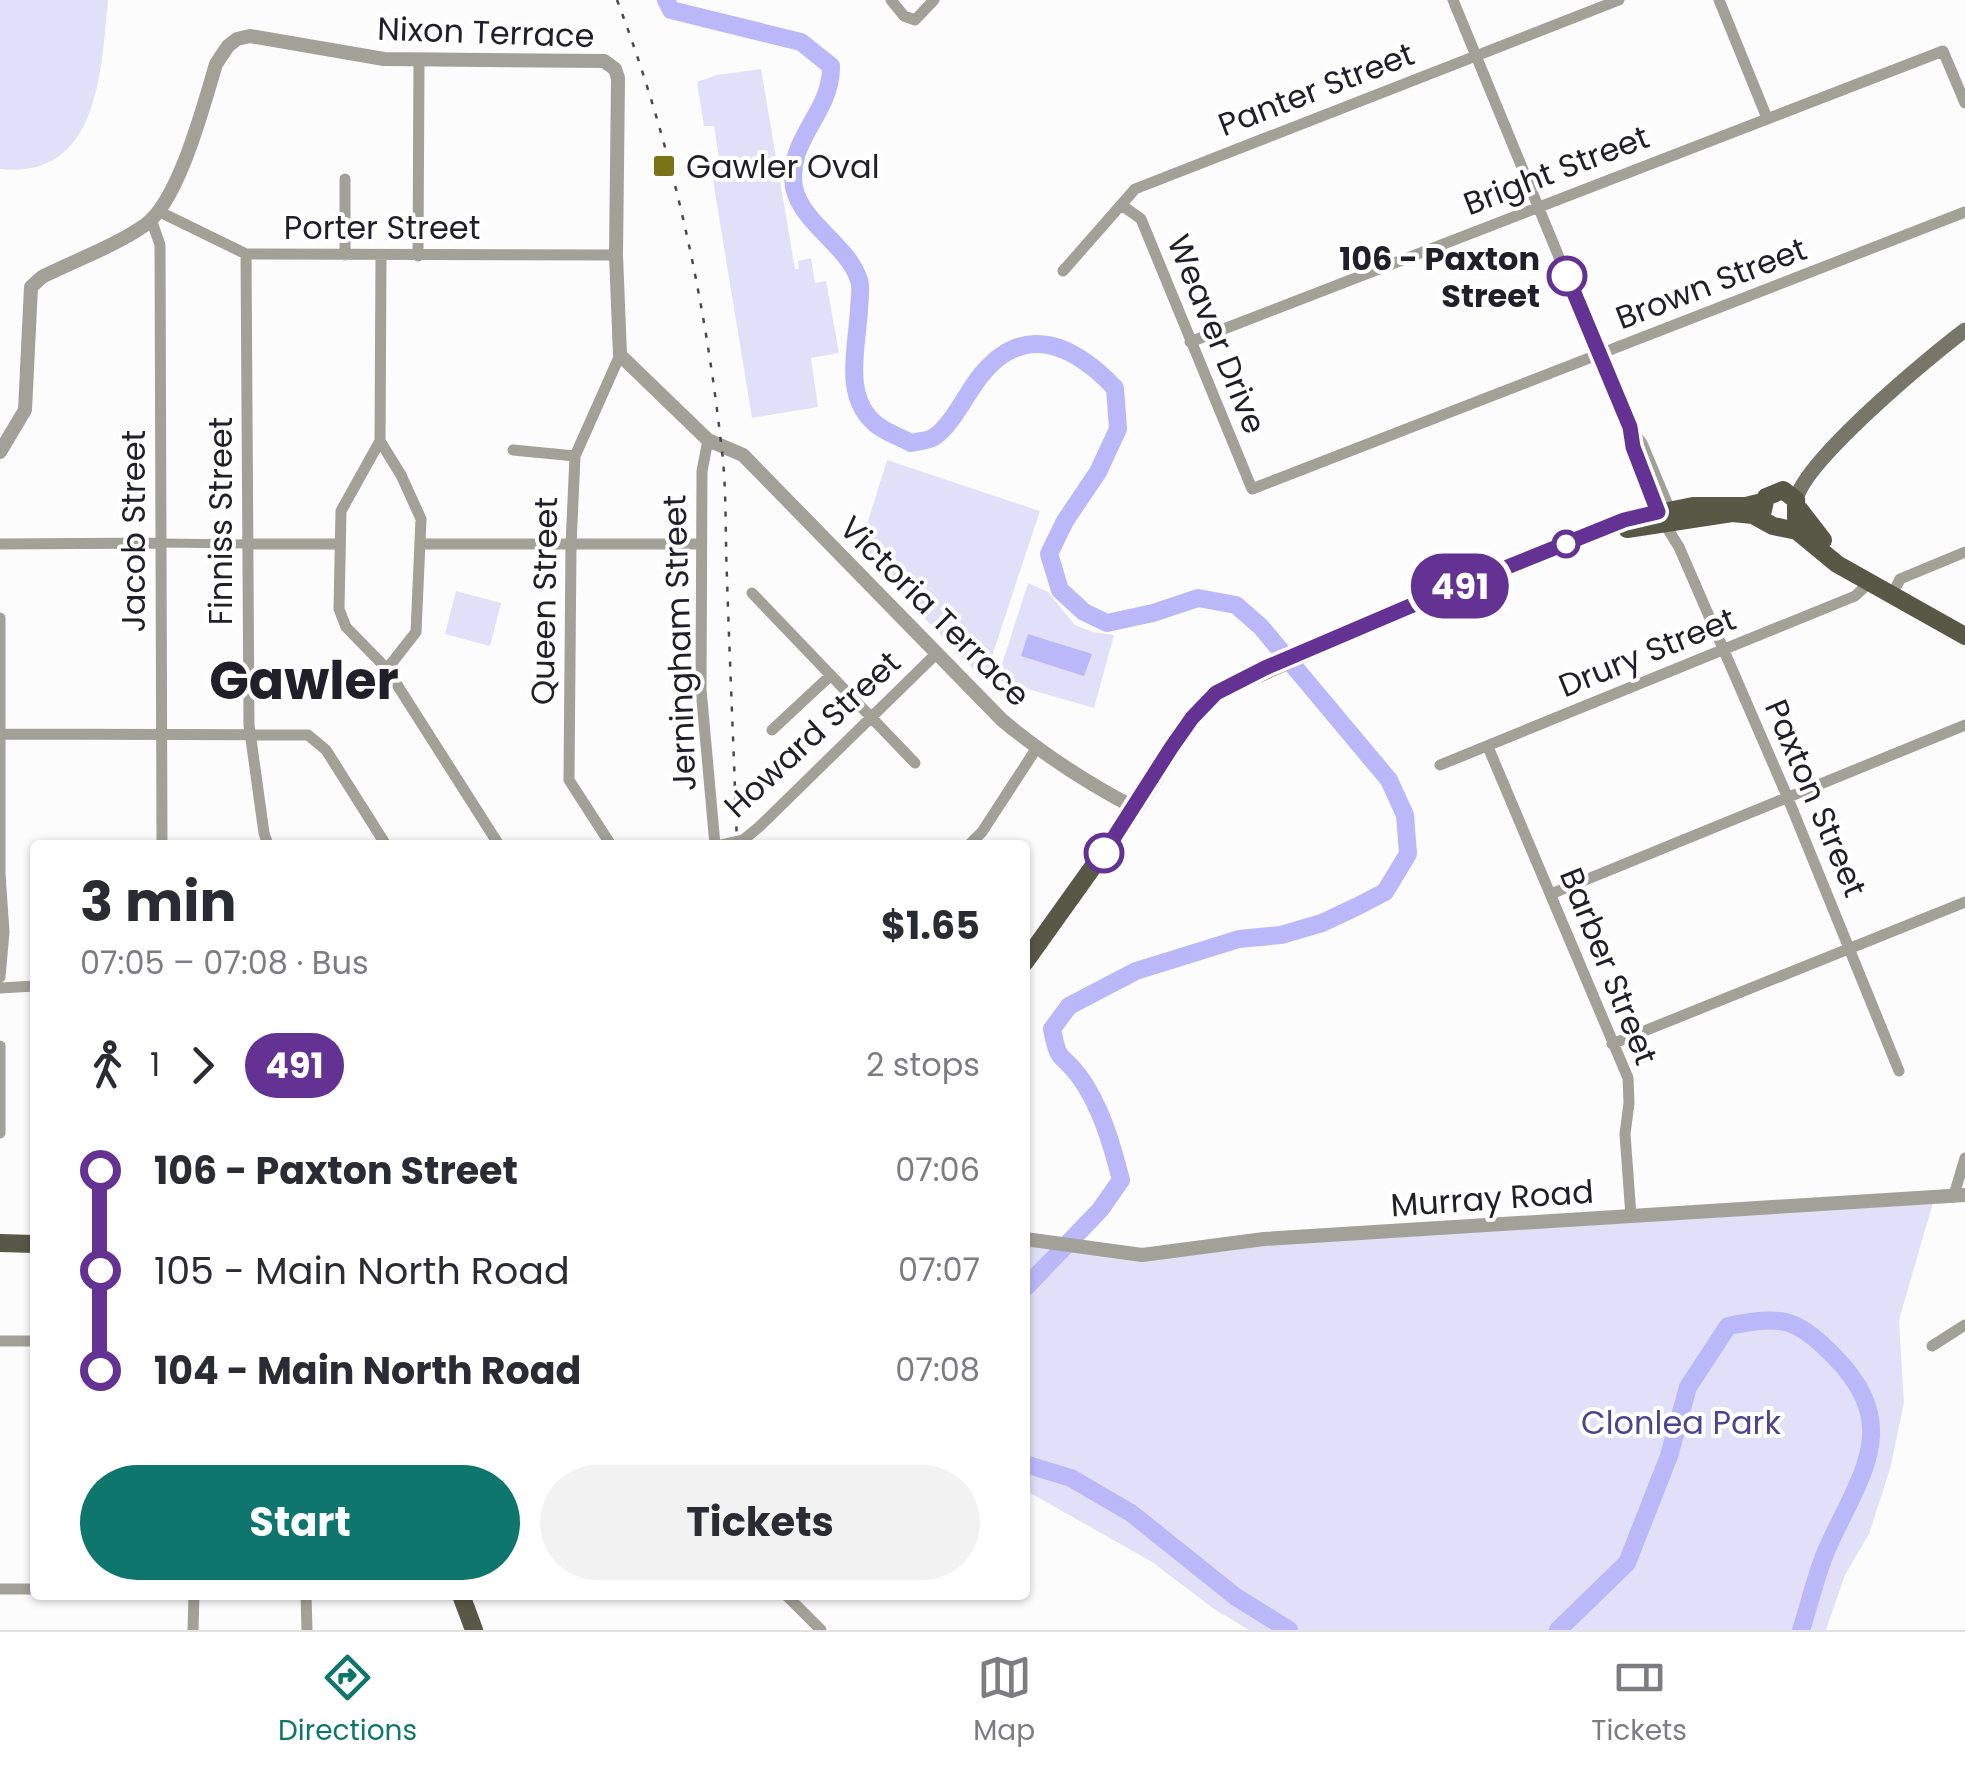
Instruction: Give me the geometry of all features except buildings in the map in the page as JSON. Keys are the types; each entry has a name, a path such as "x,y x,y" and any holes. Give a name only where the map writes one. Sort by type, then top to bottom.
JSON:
{"main road":[{"path":"1767,523 1761,511 1770,496 1965,330"},
{"path":"1030,955 1135,808 1192,718 1216,693 1265,668 1624,520 1732,513 1753,515 1776,528 1787,526 1796,520 1800,486 1846,433"},
{"path":"1668,517 1790,492 1810,527 1839,557 1866,574 1869,582"},
{"path":"1787,526 1836,564 1965,636"},
{"path":"1828,544 1965,625"},
{"path":"1897,585 1899,592 1927,610 1931,618"},
{"path":"0,1244 30,1244"},
{"path":"463,1600 474,1630"}],"street":[{"path":"890,0 904,16 915,20 934,0"},
{"name":"Paxton Street","path":"1453,0 1630,427 1633,447 1668,517 1678,548 1788,796 1900,1071"},
{"name":"Panter Street","path":"1063,271 1135,189 1619,0"},
{"path":"1718,0 1766,118"},
{"name":"Nixon Terrace","path":"155,215 188,152 221,52 237,39 261,37 358,56 419,60 600,60 613,66 618,78 616,255"},
{"name":"Bright Street","path":"1190,342 1943,51 1965,103"},
{"path":"418,256 419,60"},
{"path":"345,179 345,255"},
{"name":"Weaver Drive","path":"1123,206 1141,219 1252,489"},
{"name":"Brown Street","path":"1252,489 1965,212"},
{"path":"0,452 25,410 31,287 42,277 155,215"},
{"name":"Porter Street","path":"155,215 246,254 616,255"},
{"name":"Jacob Street","path":"155,215 160,244 162,840"},
{"name":"Finniss Street","path":"246,254 251,735 266,840"},
{"path":"616,255 620,355"},
{"path":"381,256 380,441 341,511 339,609 342,619 386,669 496,840"},
{"name":"Victoria Terrace","path":"620,355 708,440 743,455 982,701 1036,749 1135,808"},
{"name":"Queen Street","path":"608,840 569,780 571,545 575,456 620,355"},
{"name":"Jerningham Street","path":"708,440 702,472 701,689 716,840"},
{"path":"380,441 418,510 420,544 416,632 386,669"},
{"path":"513,450 575,456"},
{"path":"0,544 340,544"},
{"path":"420,544 701,544"},
{"path":"1897,585 1900,579 1965,552"},
{"name":"Drury Street","path":"1440,765 1855,596 1869,582"},
{"path":"752,593 915,763"},
{"path":"0,618 0,977"},
{"name":"Howard Street","path":"744,840 936,653"},
{"path":"772,730 830,676"},
{"path":"1551,894 1965,725"},
{"path":"1,734 308,735 326,750 383,840"},
{"name":"Barber Street","path":"1488,747 1630,1090 1625,1134 1630,1216"},
{"path":"975,840 1036,749"},
{"path":"1612,1044 1965,902"},
{"path":"0,988 30,986"},
{"path":"0,1046 0,1146"},
{"path":"1960,1195 1965,1158"},
{"name":"Murray Road","path":"1030,1240 1157,1255 1264,1240 1960,1195"},
{"path":"1932,1346 1965,1325"},
{"path":"0,1341 30,1341"},
{"path":"0,1589 30,1589"},
{"path":"193,1630 194,1600"},
{"path":"306,1600 307,1630"},
{"path":"791,1600 821,1630"}],"green space":[{"path":"0,0 108,0 97,88 88,115 76,139 58,157 33,168 0,169"},
{"path":"761,69 795,269 799,269 798,261 811,258 815,283 826,281 839,353 811,358 818,407 752,418 712,174 721,171 714,126 704,126 697,82"},
{"path":"887,460 1040,511 984,680 859,550"},
{"path":"1028,583 1048,592 1075,625 1114,635 1094,708 997,680"},
{"path":"456,591 501,603 490,646 445,634"},
{"name":"Clonlea Park","path":"1935,1196 1899,1320 1904,1403 1890,1469 1869,1534 1845,1575 1826,1630 1249,1630 1152,1562 1030,1493 1030,1239 1174,1252"}],"water":[{"path":"1028,634 1092,654 1084,676 1021,656"}],"waterway":[{"path":"666,0 671,10 801,42 831,66 825,98 797,154 794,187 806,212 845,256 859,280 854,372 855,387 866,414 881,428 911,443 926,440 947,425 982,374 1016,348 1050,345 1084,361 1115,388 1118,429 1098,472 1065,521 1049,554 1060,590 1084,612 1107,623 1198,598 1236,605 1261,627 1389,780 1405,815 1408,854 1385,892 1322,923 1281,935 1239,939 1136,971 1069,1006 1052,1029 1056,1048 1094,1100 1121,1180 1100,1210 1030,1283"},
{"path":"1558,1630 1627,1563 1669,1456 1688,1387 1728,1326 1774,1320 1807,1332 1832,1354 1854,1380 1866,1404 1871,1427 1863,1473 1823,1559 1801,1630"},
{"path":"1030,1466 1071,1478 1131,1513 1236,1597 1289,1630"}],"railway":[{"path":"617,0 669,162 695,273 714,386 724,476 737,840"}],"bus line":[{"name":"491","path":"1104,853 1192,718 1216,693 1408,607 1624,520 1658,512 1633,447 1630,427 1567,276"}],"place":[{"name":"Gawler Oval","path":"664,166"},
{"name":"106 - Paxton Street","path":"1567,276"}],"district":[{"name":"Gawler","path":"304,680"}]}
